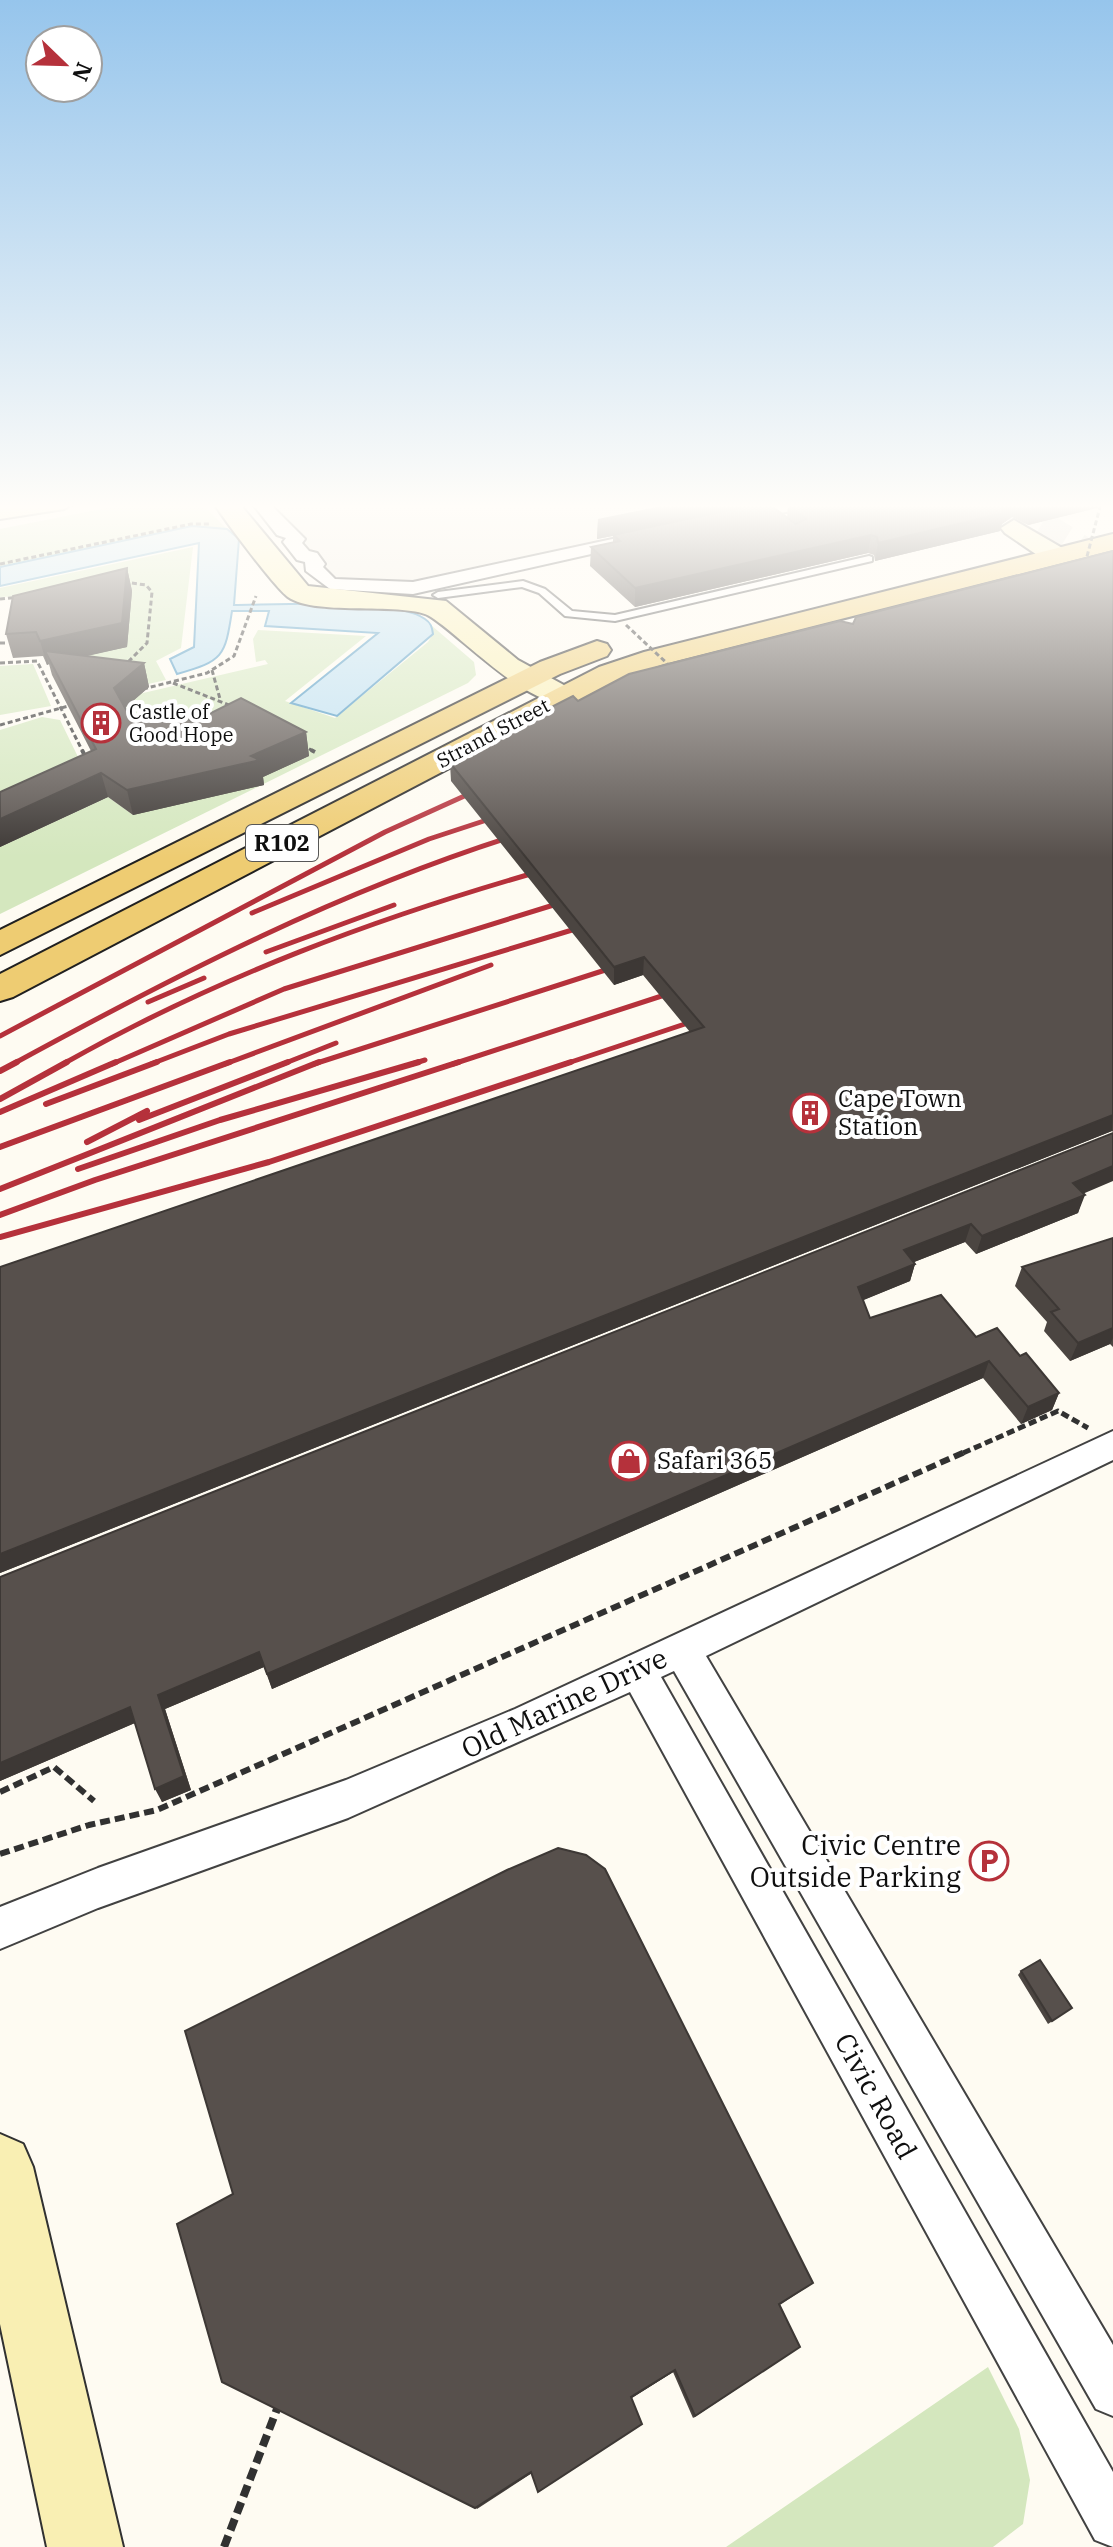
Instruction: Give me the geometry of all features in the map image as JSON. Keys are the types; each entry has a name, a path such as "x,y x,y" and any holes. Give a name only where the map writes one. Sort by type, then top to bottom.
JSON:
{"main road":[{"path":"456,621 508,666 556,682"},
{"path":"502,621 556,682"},
{"name":"Strand Street","path":"0,989 634,640 704,621"},
{"name":"Strand Street","path":"0,944 556,682 834,621"},
{"path":"0,2167 85,2547"}],"street":[{"name":"Old Marine Drive","path":"0,1928 98,1888 348,1799 637,1670 1102,1437"},
{"path":"681,1648 1113,2392"},
{"name":"Civic Road","path":"637,1670 1113,2522"}],"path":[{"path":"121,675 125,666 147,643 149,621"},
{"path":"152,723 143,718 127,693 212,670 234,656 248,621"},
{"path":"626,625 682,677"},
{"path":"0,643 8,643"},
{"path":"0,663 37,661 91,768"},
{"path":"212,670 221,700"},
{"path":"170,682 221,700 247,715"},
{"path":"0,723 74,705"},
{"path":"296,742 315,752"},
{"path":"0,1854 89,1825 157,1810 1058,1411 1102,1437"},
{"path":"0,1792 54,1767 94,1801"},
{"path":"224,2547 277,2409"}],"green space":[{"path":"51,621 184,621 181,648 156,661 166,680 108,693 89,655"},
{"path":"431,625 474,662 476,675 468,683 0,914 0,847 108,797 133,815 139,746 113,700 268,664 265,660 256,662 253,639 258,630 366,636 285,701 335,718 428,642 433,634"},
{"path":"33,664 51,706 0,715 0,666"},
{"path":"42,717 60,720 79,759 0,806 0,730"},
{"path":"988,2367 1019,2429 1030,2480 1023,2524 993,2547 726,2547"}],"water":[{"path":"195,621 230,621 224,648 219,655 204,665 177,674 170,659 194,647"},
{"path":"266,621 427,621 433,634 337,716 291,703 378,633 265,626"}],"building":[{"path":"8,621 122,621 40,641 36,632 6,634"},
{"name":"Cape Town Station","path":"840,621 853,624 854,621 1113,621 1113,1115 0,1554 0,1267 704,1027 644,957 614,967 450,763 456,759 451,758 573,696 578,701 629,674"},
{"path":"45,651 144,663 114,688 133,722 176,712 193,722 241,698 306,732 251,756 260,760 127,790 101,773 0,819 0,792 96,749"},
{"path":"1113,1133 1113,1166 1073,1183 1085,1195 982,1236 971,1224 904,1250 915,1264 858,1287 870,1318 941,1295 976,1337 997,1328 1020,1356 1026,1353 1059,1393 1028,1407 989,1361 267,1674 259,1652 158,1695 184,1776 155,1789 130,1707 0,1763 0,1577"},
{"path":"1113,1238 1113,1328 1078,1343 1051,1312 1059,1309 1022,1267"},
{"path":"558,1848 586,1855 605,1869 813,2283 779,2304 800,2347 695,2416 675,2370 631,2397 642,2424 538,2492 531,2472 475,2508 222,2382 177,2224 233,2194 185,2031 507,1870"},
{"path":"1040,1960 1072,2008 1052,2021 1021,1971"}],"railway":[{"path":"0,1036 385,832 482,788"},
{"path":"252,913 429,839 502,815"},
{"path":"13,1064 261,936 388,881 520,834"},
{"path":"63,1064 180,1004 300,952 422,907 548,869"},
{"path":"112,1064 284,989 573,899"},
{"path":"266,952 394,905"},
{"path":"151,1064 229,1034 592,924"},
{"path":"314,1064 624,964"},
{"path":"225,1064 491,965"},
{"path":"148,1002 204,978"},
{"path":"453,1064 680,990"},
{"path":"571,1062 706,1017"},
{"path":"283,1064 336,1043"},
{"path":"412,1064 425,1060"},
{"path":"0,1071 17,1062"},
{"path":"0,1099 67,1062"},
{"path":"0,1112 116,1062"},
{"path":"46,1104 157,1062"},
{"path":"0,1147 230,1062"},
{"path":"139,1120 288,1062"},
{"path":"0,1189 319,1062"},
{"path":"78,1169 220,1120 419,1062"},
{"path":"0,1215 95,1180 459,1062"},
{"path":"0,1237 269,1162 571,1062"},
{"path":"565,1064 571,1062"},
{"path":"87,1142 147,1111"}],"place":[{"name":"Castle of Good Hope","path":"101,723"},
{"name":"Cape Town Station","path":"810,1113"},
{"name":"Safari 365","path":"629,1461"},
{"name":"Civic Centre Outside Parking","path":"989,1861"}]}
